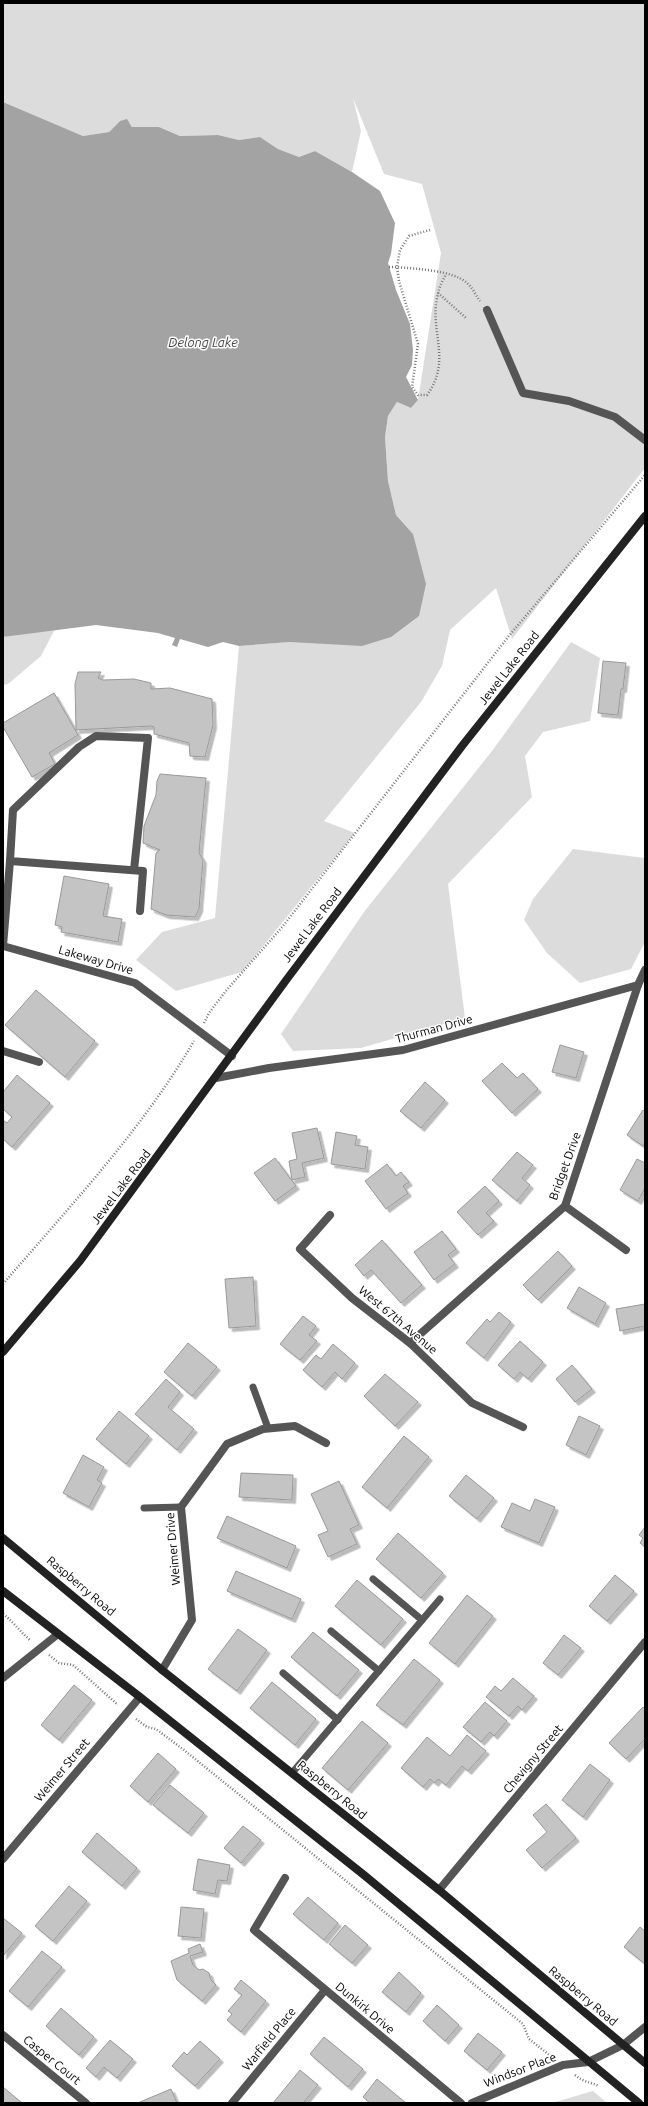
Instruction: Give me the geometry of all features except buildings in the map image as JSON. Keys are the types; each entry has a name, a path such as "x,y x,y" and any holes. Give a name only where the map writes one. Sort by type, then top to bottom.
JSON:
{"main road":[{"name":"Jewel Lake Road","path":"3,1352 80,1261 462,746 645,516"},
{"name":"Raspberry Road","path":"3,1538 162,1670 439,1890 645,2063"},
{"path":"3,1591 140,1696 364,1875 639,2103"}],"street":[{"path":"487,310 523,393 569,401 615,416 645,440"},
{"path":"3,946 13,810 79,747 96,736 148,738 134,870"},
{"path":"10,861 134,870 143,872 140,911"},
{"name":"Lakeway Drive","path":"3,946 135,983 232,1056"},
{"path":"638,985 645,970"},
{"name":"Thurman Drive","path":"216,1078 269,1068 403,1050 638,985"},
{"name":"Bridget Drive","path":"410,1343 566,1206 638,985"},
{"path":"3,1051 39,1062"},
{"path":"566,1206 626,1250"},
{"name":"West 67th Avenue","path":"330,1215 300,1249 352,1298 410,1343 472,1403 523,1427"},
{"name":"Weimer Drive","path":"162,1670 192,1620 181,1507 227,1444 263,1428 295,1426 326,1443"},
{"path":"3,1678 58,1634"},
{"name":"Chevigny Street","path":"439,1890 645,1642"},
{"name":"Weimer Street","path":"3,1859 140,1696"},
{"name":"Dunkirk Drive","path":"285,1878 254,1930 461,2103"},
{"name":"Warfield Place","path":"232,2103 325,1990"},
{"name":"Windsor Place","path":"472,2103 563,2066 588,2062 623,2045 645,2027"},
{"name":"Casper Court","path":"3,2035 86,2103"}],"lane":[{"path":"253,1387 268,1428"},
{"path":"144,1508 181,1507"},
{"path":"373,1579 422,1620"},
{"path":"292,1773 440,1599"},
{"path":"331,1631 379,1671"},
{"path":"284,1674 338,1720"}],"path":[{"path":"430,230 409,236 400,250 397,267 399,280 418,344 412,387 418,395 427,395 436,383 440,365 436,316 438,293 446,274"},
{"path":"389,267 438,271 467,282 487,310"},
{"path":"438,293 466,318"},
{"path":"3,1284 118,1150 172,1079 200,1032 209,1013 292,914 508,637 645,474"},
{"path":"3,1614 13,1621 19,1631 59,1663 73,1665 127,1712 147,1727 156,1729 184,1750 321,1859 523,2024 529,2039 584,2082 592,2083 604,2091"}],"shaded area":[{"path":"3,3 645,3 645,468 512,639 496,588 450,630 442,666 421,702 324,821 355,833 242,972 176,991 136,960 162,932 215,918 239,646 290,642 413,534 396,515 388,481 385,437 388,416 397,402 411,408 418,400 441,253 422,184 384,174 353,98 361,131 352,172 315,151 299,157 278,149 260,137 239,140 218,135 180,136 159,127 132,127 130,123 120,121 109,132 83,136 3,102"},
{"path":"55,629 41,656 8,684 3,685 3,637"},
{"path":"571,642 600,658 590,721 543,732 525,756 532,797 448,884 465,1018 361,1048 293,1051 281,1034 364,912 492,751"},
{"path":"573,849 645,858 645,942 631,969 580,983 547,953 524,920 533,899"},
{"path":"593,2091 607,2103 552,2103"}],"water":[{"name":"Delong Lake","path":"3,102 83,136 109,132 120,121 127,119 132,127 159,127 180,136 218,135 239,140 260,137 278,149 299,157 315,151 352,172 380,191 395,223 391,254 388,263 396,290 410,324 413,350 412,365 406,377 418,400 411,408 397,402 388,416 385,437 388,481 396,515 413,534 426,584 419,616 391,637 362,646 290,642 239,646 223,642 208,647 180,639 177,647 172,645 175,638 158,633 96,625 3,637"}]}
